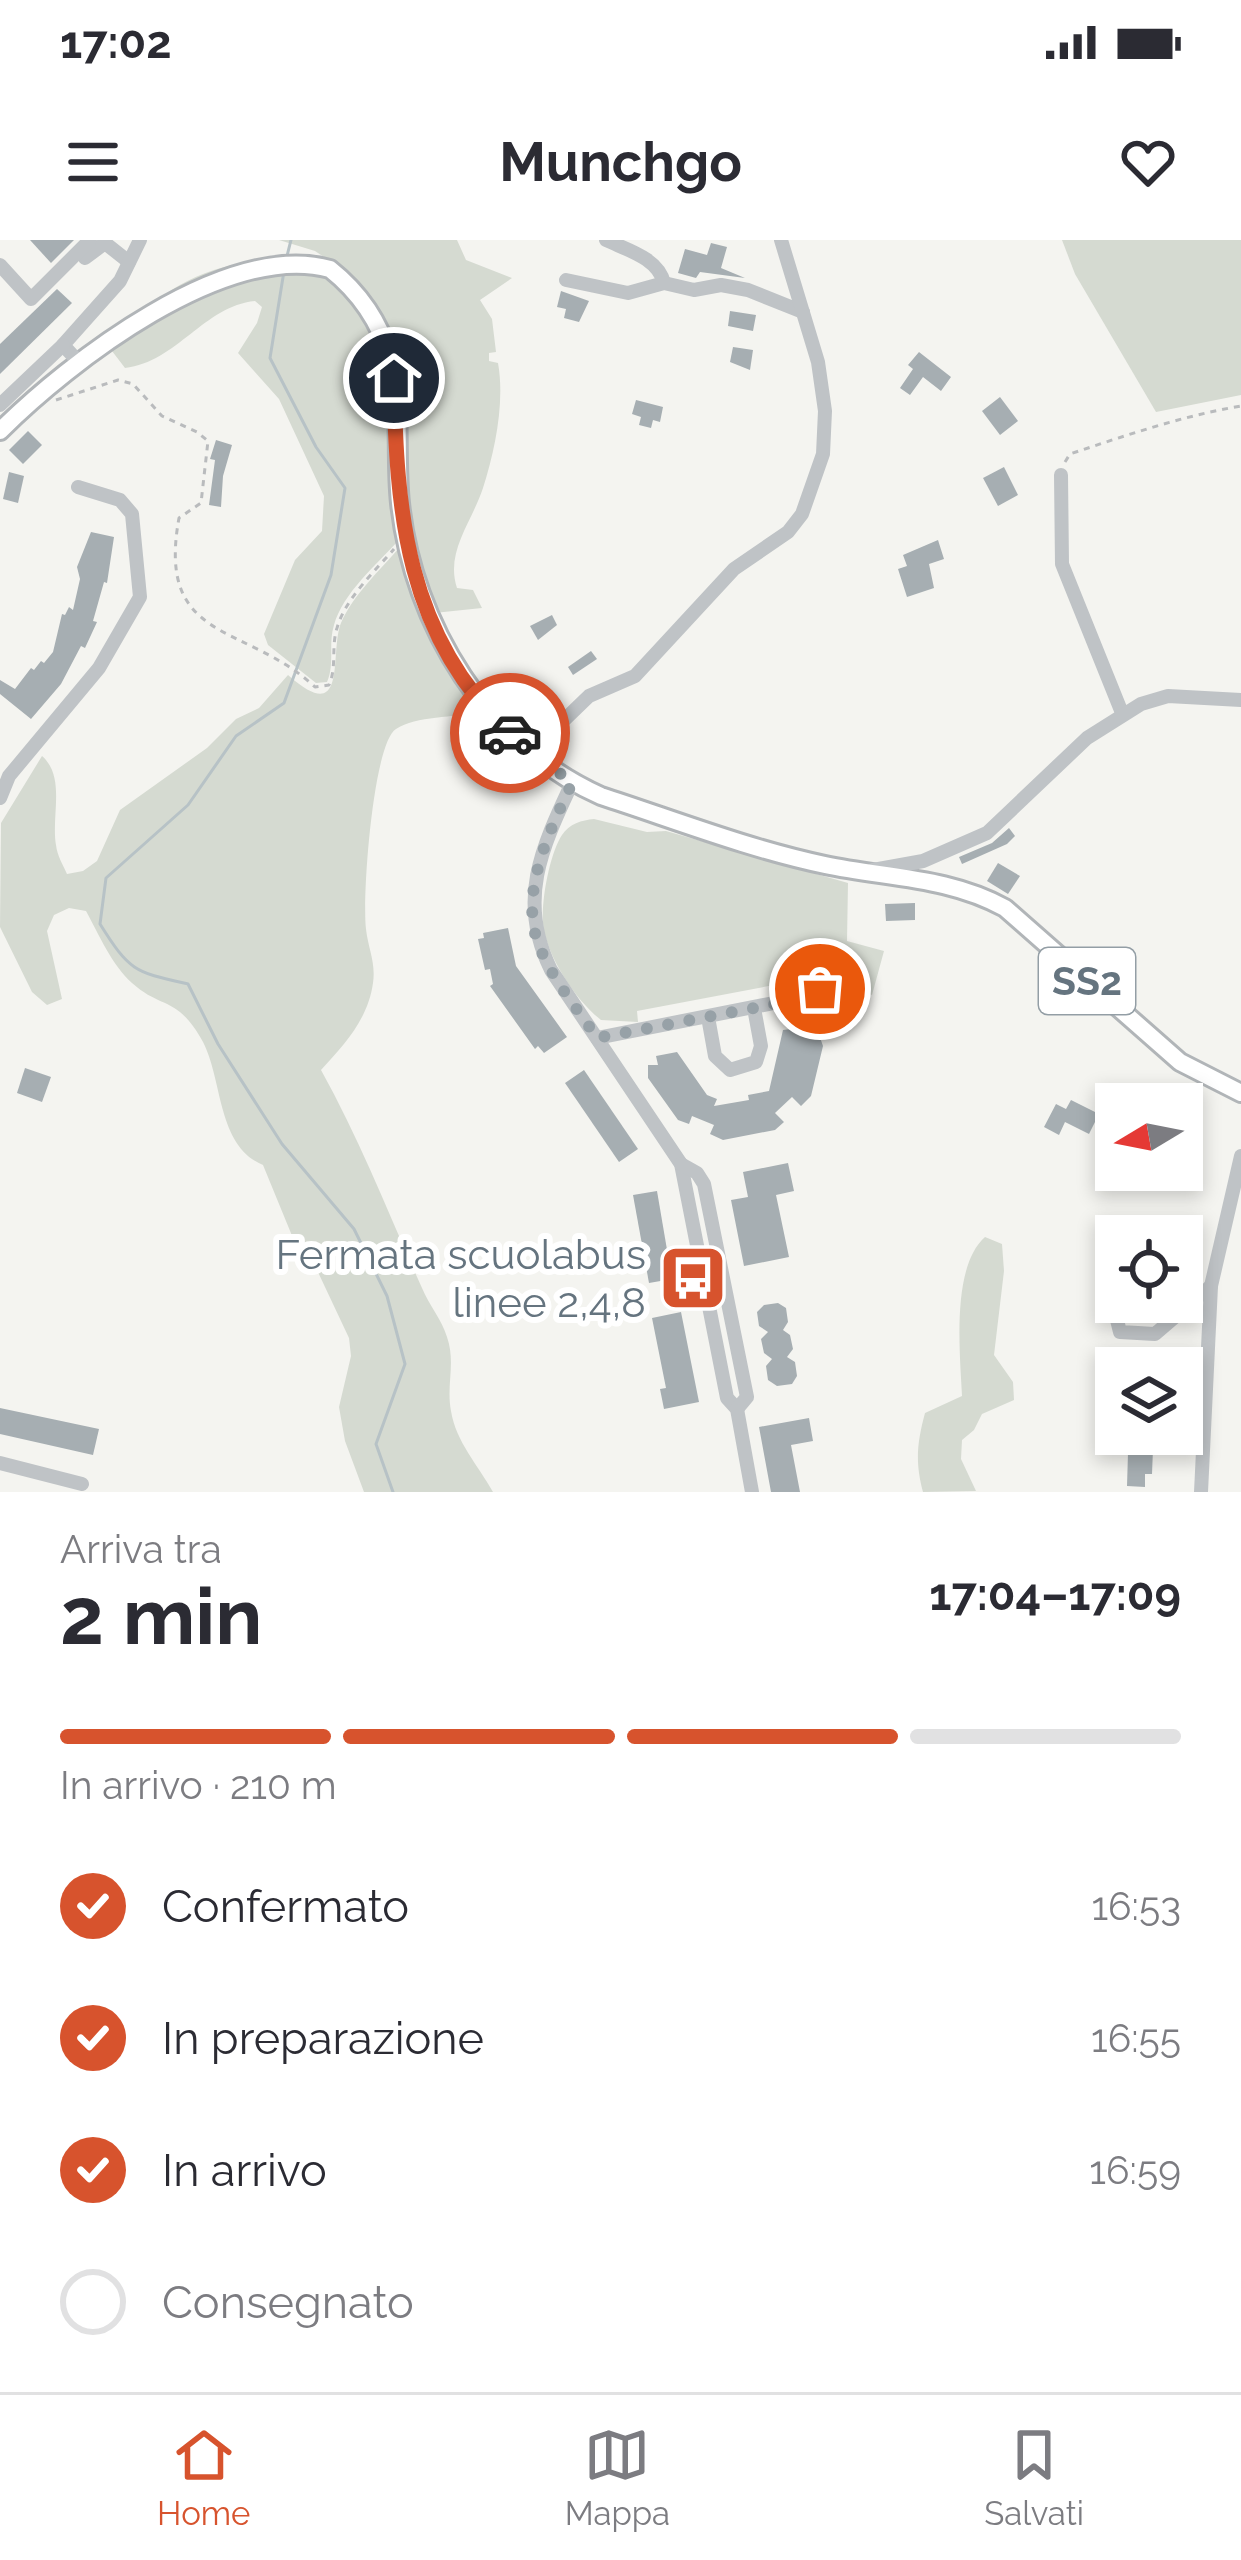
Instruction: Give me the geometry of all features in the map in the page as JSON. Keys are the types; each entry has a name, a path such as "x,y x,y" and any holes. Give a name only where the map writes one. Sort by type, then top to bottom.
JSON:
{"main road":[{"path":"247,252 302,252 321,262 366,307 389,355 404,539 414,580 445,649 483,703 531,752 572,783 602,796 793,857 862,872"},
{"path":"0,431 31,401 69,352 141,300"},
{"name":"SS2","path":"862,872 955,885 1005,908 1180,1062 1241,1093"}],"street":[{"path":"0,266 31,298 90,240"},
{"path":"0,405 69,352 119,280 140,240"},
{"path":"606,240 649,261 661,271 664,283"},
{"path":"531,752 589,696 635,676 734,569 788,532 802,514 824,454 825,411 818,362 781,240"},
{"path":"55,286 104,243 129,262"},
{"path":"566,280 628,293 664,283 694,290 721,284 803,312"},
{"path":"1061,475 1062,564 1122,713"},
{"path":"0,798 9,776 98,668 140,597 132,514 119,500 78,487"},
{"path":"862,872 923,861 987,833 1066,757 1122,713 1168,696 1241,700"},
{"path":"572,783 537,875 532,909 536,940 551,970 681,1164 697,1173 704,1184 747,1397 736,1409 752,1492"},
{"path":"597,1038 824,992"},
{"path":"708,1017 715,1056 730,1070 746,1068 756,1062 761,1046 754,1008"},
{"path":"1201,1492 1211,1286 1241,1156"},
{"path":"1203,1293 1211,1286"},
{"path":"1118,1323 1120,1332 1155,1334 1168,1323"},
{"path":"0,1462 82,1484"}],"path":[{"path":"31,401 42,405 118,380 133,384 162,416 208,441 201,503 179,518 176,538 174,567 184,603 202,619 295,670 315,687 329,685 334,673 338,624 364,583 404,539"},
{"path":"1061,475 1070,454 1193,414 1241,406"}],"shaded area":[{"path":"279,240 457,240 466,260 512,278 480,300 492,319 496,352 489,353 489,361 498,363 499,410 487,474 454,562 457,588 473,590 482,608 434,613 421,578 407,496 401,377 342,269 315,251"},
{"path":"1062,240 1241,240 1241,395 1156,412 1075,274"},
{"path":"279,258 316,270 333,282 373,330 388,379 399,540 338,613 327,682 316,683 268,645 264,634 295,560 322,531 324,496 279,399 238,353 262,307 255,301 220,313 143,364 125,368 112,351 111,338 187,281 227,266"},
{"path":"400,547 422,615 479,713 414,722 396,729 388,740 375,790 366,887 373,983 361,1019 321,1070 445,1331 454,1422 493,1492 364,1492 345,1441 339,1407 351,1356 349,1338 317,1270 295,1243 263,1165 248,1156 229,1128 209,1058 194,1027 125,976 86,911 69,908 54,915 47,931 62,999 47,1005 32,992 0,927 1,823 42,756 56,786 59,856 67,874 83,871 97,861 120,810 207,748 236,719 259,708 288,675 320,694 328,690 346,613"},
{"path":"594,819 647,832 666,831 848,883 847,941 884,951 872,995 853,987 856,975 850,959 828,950 812,959 804,986 798,990 795,981 637,1011 638,1022 601,1020 560,970 543,925 546,884 557,844 572,825"},
{"path":"985,1237 1002,1244 1004,1271 994,1355 1013,1382 1014,1400 982,1414 962,1440 961,1459 976,1491 923,1492 918,1462 922,1424 925,1413 962,1396 962,1289 974,1251"}],"building":[{"path":"30,240 74,240 51,263"},
{"path":"711,243 727,247 721,268 745,278 700,272 696,278 678,273 685,249 707,255"},
{"path":"57,289 72,303 0,374 0,344"},
{"path":"561,291 589,301 579,322 564,318 566,309 557,307"},
{"path":"730,311 756,315 753,331 728,326"},
{"path":"733,347 753,350 750,370 730,362"},
{"path":"919,352 951,377 941,391 923,377 910,395 900,388 913,369 908,365"},
{"path":"1000,397 1018,421 1000,435 982,411"},
{"path":"636,400 663,407 660,422 653,420 651,428 639,425 641,417 632,414"},
{"path":"28,431 42,445 23,464 9,450"},
{"path":"216,440 232,445 221,507 209,505 215,460 210,459"},
{"path":"1004,467 1018,495 998,506 983,478"},
{"path":"9,472 24,476 18,503 3,499"},
{"path":"91,532 114,537 107,583 93,621 97,622 61,684 31,719 0,694 0,680 15,689 31,668 44,663 53,652 62,614 69,607 73,610 80,579 77,567"},
{"path":"938,540 944,559 929,564 934,588 907,597 898,569 907,566 903,555"},
{"path":"552,615 557,625 538,640 530,626"},
{"path":"591,651 597,659 573,675 568,667"},
{"path":"1009,828 1015,836 1007,844 962,864 959,857 992,843"},
{"path":"998,863 1020,876 1008,894 987,881"},
{"path":"915,903 915,920 886,921 885,904"},
{"path":"508,928 516,966 567,1037 544,1053 538,1046 535,1049 490,986 490,969 485,970 478,939 484,938 483,933"},
{"path":"816,1026 823,1046 811,1096 801,1106 792,1097 775,1113 784,1122 775,1130 723,1140 710,1134 714,1125 692,1116 689,1124 678,1120 648,1078 648,1065 658,1065 656,1056 677,1052 707,1095 717,1099 714,1106 749,1100 748,1095 769,1091 783,1030"},
{"path":"25,1068 51,1077 42,1102 17,1093"},
{"path":"584,1070 638,1149 619,1162 565,1083"},
{"path":"1071,1100 1095,1112 1089,1134 1065,1122 1059,1135 1044,1127 1056,1104 1066,1109"},
{"path":"788,1163 794,1191 776,1195 789,1257 744,1266 731,1200 748,1197 743,1172"},
{"path":"657,1191 672,1279 649,1283 633,1195"},
{"path":"778,1303 786,1308 788,1322 783,1330 790,1335 793,1349 787,1357 795,1362 797,1376 792,1384 777,1386 768,1380 766,1366 772,1359 764,1353 761,1339 768,1332 759,1326 757,1312 764,1305"},
{"path":"681,1312 699,1402 664,1409 660,1389 666,1388 652,1318"},
{"path":"0,1408 99,1429 93,1455 0,1434"},
{"path":"809,1418 813,1441 791,1445 800,1492 771,1492 759,1427"},
{"path":"1128,1455 1153,1455 1152,1474 1145,1474 1145,1487 1127,1486"}],"waterway":[{"path":"287,256 291,240"},
{"path":"284,271 270,358 316,447 345,488 331,575 284,703 236,736 188,805 106,878 100,924 135,968 188,984 218,1044 282,1144 354,1229 387,1296 405,1364 376,1444 393,1492"}],"way so far":[{"path":"510,733 572,783 537,875 532,909 536,940 551,970 597,1038 801,999 824,992 820,989"}],"place":[{"name":"Fermata scuolabus linee 2,4,8","path":"693,1278"}],"route":[{"path":"394,378 399,496 414,580 445,649 510,733"}]}
